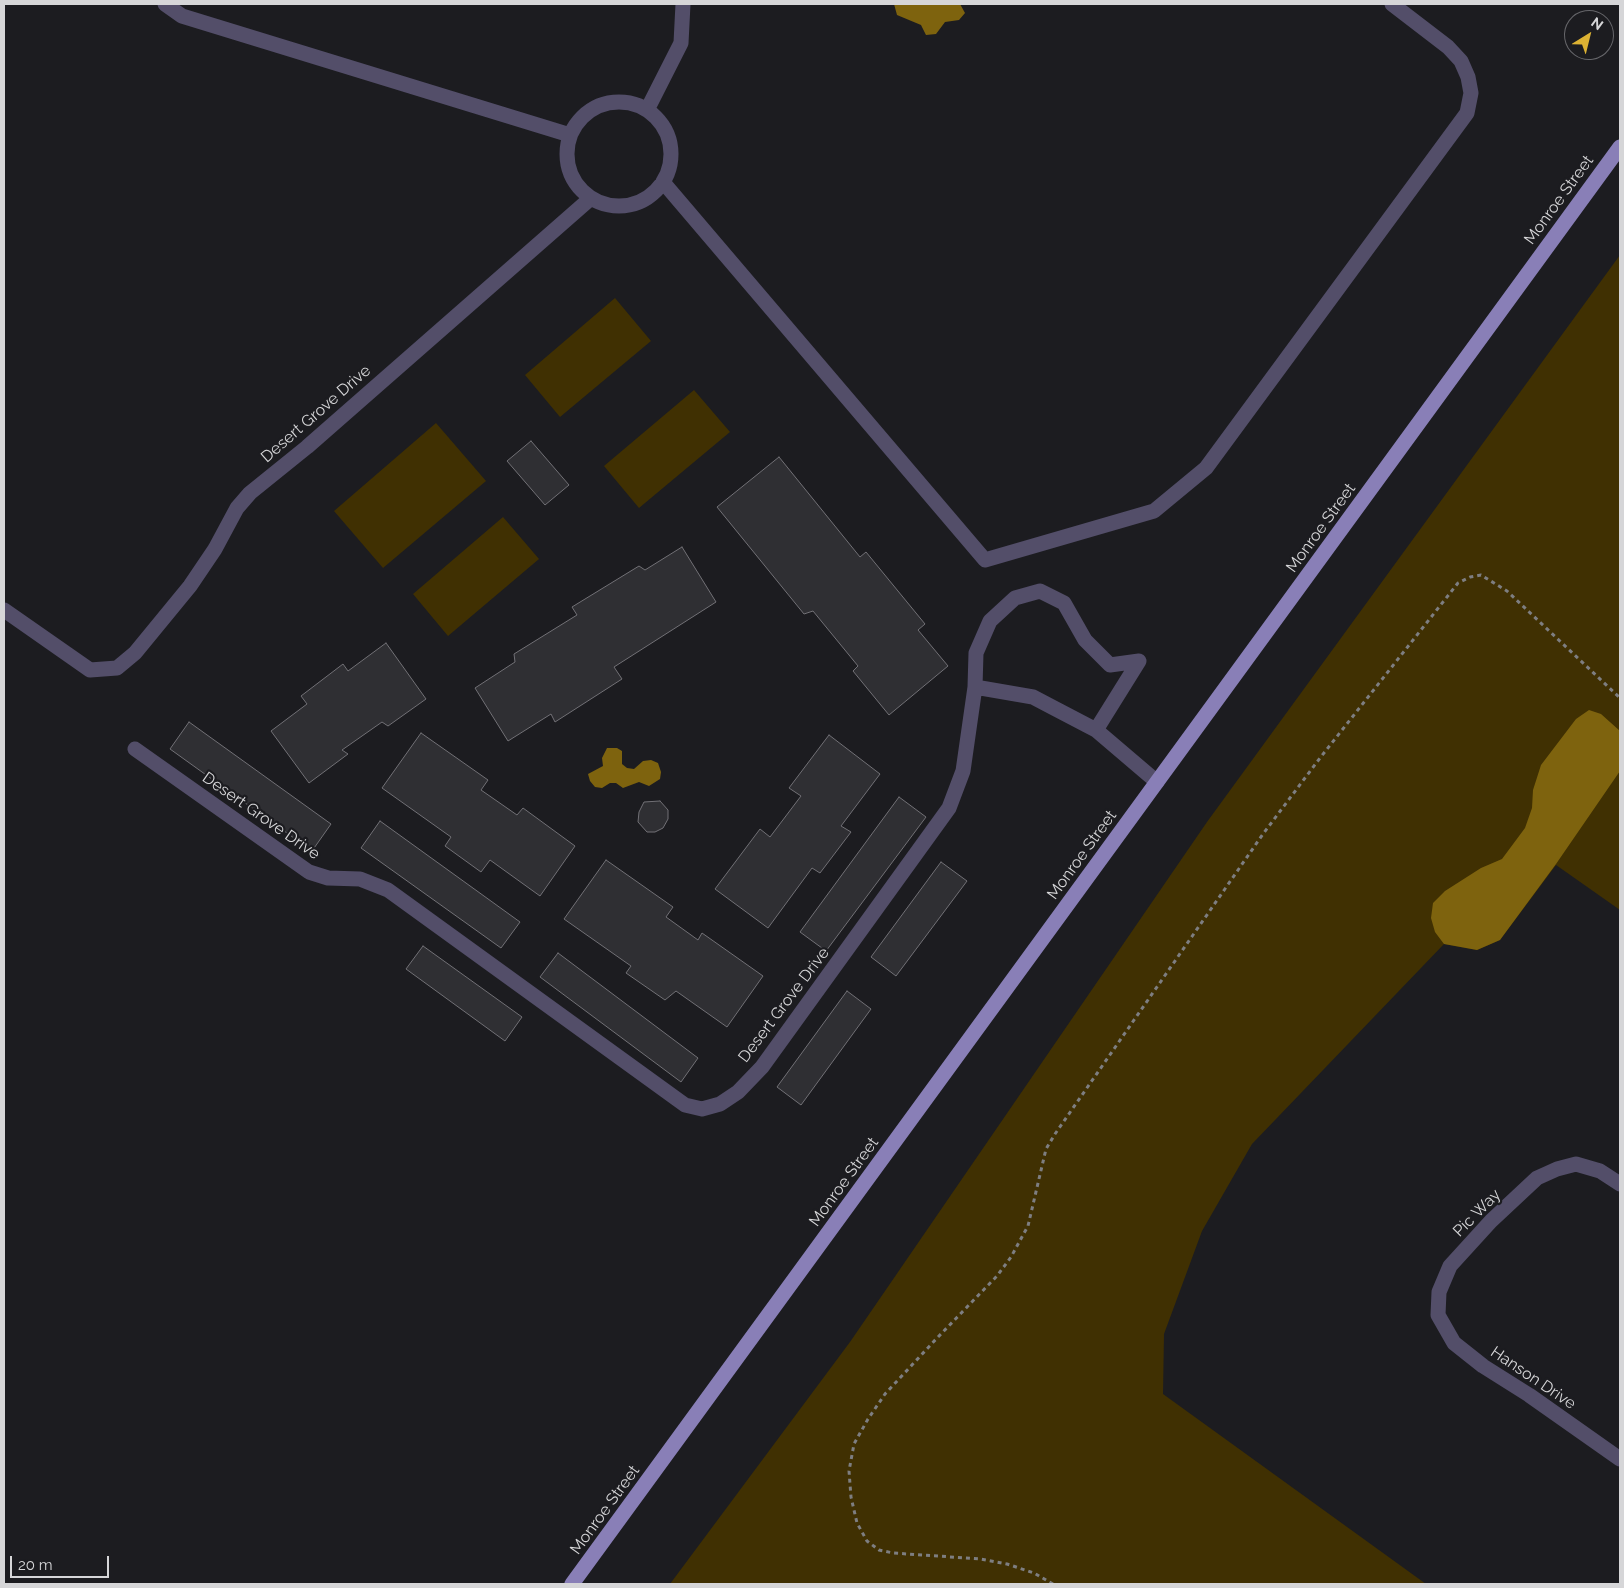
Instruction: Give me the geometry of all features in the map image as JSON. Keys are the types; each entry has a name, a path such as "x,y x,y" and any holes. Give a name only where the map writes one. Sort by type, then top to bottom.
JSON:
{"main road":[{"name":"Monroe Street","path":"572,1584 1620,146"}],"street":[{"path":"165,4 182,16 570,135"},
{"path":"647,110 681,43 683,4"},
{"path":"663,182 986,560 1154,510 1206,468 1467,113 1471,93 1468,77 1461,60 1448,47 1392,4"},
{"path":"618,102 633,104 647,110 659,121 667,135 671,151 670,167 663,182 652,194 638,203 622,206 606,205 591,198 578,186 569,170 567,152 570,135 578,122 589,111 602,104 618,102"},
{"name":"Desert Grove Drive","path":"4,610 90,670 117,668 134,653 190,586 215,549 237,508 250,493 307,447 591,198"},
{"name":"Desert Grove Drive","path":"135,749 309,872 328,878 360,879 388,890 684,1105 702,1109 720,1104 738,1092 762,1067 949,808 963,771 975,687 976,653 990,621 1015,598 1040,591 1064,603 1085,640 1110,665 1139,661 1096,730"},
{"path":"975,687 1033,697 1096,730 1157,782"},
{"name":"Pic Way","path":"1438,1315 1439,1292 1450,1266 1491,1221 1537,1178 1557,1169 1576,1164 1600,1171 1620,1184"},
{"name":"Hanson Drive","path":"1438,1315 1454,1343 1482,1366 1529,1395 1620,1459"}],"path":[{"path":"1053,1584 1034,1573 1007,1564 981,1559 893,1553 879,1550 867,1541 857,1523 850,1497 850,1471 854,1444 868,1419 885,1394 997,1276 1011,1257 1028,1226 1046,1149 1055,1134 1263,834 1326,750 1458,583 1470,577 1481,575 1507,591 1620,698"}],"shaded area":[{"path":"894,4 960,4 965,13 959,20 945,22 936,34 926,35 921,25 897,15"},
{"path":"1620,255 1620,910 1556,865 1500,940 1477,950 1444,944 1252,1144 1202,1231 1164,1334 1163,1394 1426,1584 670,1584 850,1342 1207,822"},
{"path":"615,298 651,341 560,417 525,375"},
{"path":"694,390 730,432 639,508 604,466"},
{"path":"436,423 486,481 383,568 334,511"},
{"path":"503,517 539,559 448,636 413,594"},
{"path":"1589,710 1601,714 1620,731 1620,771 1556,864 1500,940 1477,950 1444,944 1435,932 1431,918 1433,903 1445,891 1481,868 1502,859 1525,828 1532,808 1533,790 1541,765 1576,719"},
{"path":"607,748 617,748 622,751 622,764 627,768 634,769 643,761 651,760 658,763 661,772 660,779 649,786 639,782 623,788 616,783 610,783 602,788 595,787 590,781 588,774 603,766 602,758"}],"building":[{"path":"531,441 569,485 545,505 507,461"},
{"path":"779,457 860,557 866,552 925,624 918,630 948,666 889,715 853,671 858,666 813,611 804,614 717,507"},
{"path":"682,547 716,602 614,667 622,679 555,722 551,714 508,741 475,688 515,662 514,654 577,615 572,607 639,566 645,570"},
{"path":"386,643 426,699 388,726 382,722 342,750 348,754 309,783 271,731 307,704 301,696 343,664 348,671"},
{"path":"189,722 331,824 312,851 170,749"},
{"path":"421,733 488,780 481,790 517,815 523,808 575,846 540,896 490,860 481,872 445,846 451,837 382,788"},
{"path":"829,735 880,774 841,826 851,832 820,873 812,868 768,928 715,889 760,829 770,837 801,796 789,788"},
{"path":"899,797 926,817 826,951 800,932"},
{"path":"660,801 668,810 668,819 663,828 655,832 647,832 638,822 639,812 644,802"},
{"path":"380,821 520,922 501,948 361,848"},
{"path":"606,860 673,907 666,917 698,940 702,933 763,976 727,1027 676,991 665,1000 626,973 631,966 564,919"},
{"path":"941,862 967,881 896,976 871,957"},
{"path":"423,946 522,1017 505,1041 406,969"},
{"path":"558,953 698,1058 681,1082 540,977"},
{"path":"847,991 871,1009 801,1105 777,1087"}]}
